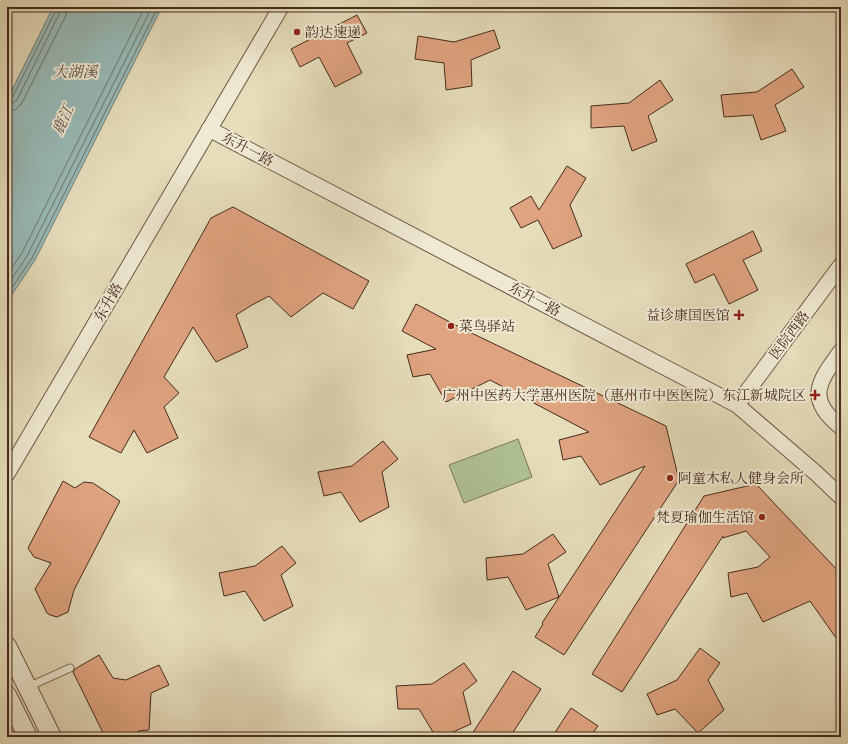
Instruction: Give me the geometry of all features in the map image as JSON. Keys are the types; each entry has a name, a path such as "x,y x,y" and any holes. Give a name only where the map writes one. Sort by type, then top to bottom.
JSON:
{"street":[{"name":"东升路","path":"7,474 280,7"},
{"name":"东升一路","path":"209,129 737,405 817,474 841,497"},
{"name":"医院西路","path":"737,405 841,265"},
{"path":"841,351 823,376 819,386 821,404 825,413 841,427"},
{"path":"7,646 52,737"},
{"path":"7,695 28,737"}],"lane":[{"path":"28,688 70,668"}],"green space":[{"path":"518,439 532,477 464,503 449,465"}],"water":[{"name":"大湖溪","path":"53,7 162,7 35,260 7,302 7,100"}],"building":[{"path":"357,15 367,33 347,43 362,73 335,87 319,57 300,67 291,49"},
{"path":"494,30 500,48 471,60 472,86 446,90 444,63 415,59 418,36 454,42"},
{"path":"792,69 804,87 775,105 786,131 761,140 753,115 724,117 721,95 757,92"},
{"path":"660,80 673,100 648,116 657,141 632,151 624,126 591,128 591,106 629,103"},
{"path":"567,166 586,178 570,205 582,236 553,249 538,220 521,228 510,208 531,196 539,210"},
{"path":"233,207 369,281 353,309 323,293 291,317 269,296 236,315 248,347 216,362 193,327 164,377 179,393 164,407 178,438 147,453 134,430 121,453 89,437 211,218"},
{"path":"753,231 762,251 743,260 758,290 729,304 714,274 695,283 686,264"},
{"path":"416,304 463,329 666,426 679,480 564,655 535,637 543,624 542,623 645,466 600,485 581,456 563,460 559,440 589,432 490,380 446,402 430,374 413,377 407,355 436,349 402,331"},
{"path":"383,441 398,459 382,472 389,507 360,522 341,492 324,496 318,472 352,466"},
{"path":"63,481 75,488 84,482 93,483 120,501 74,590 68,612 57,617 47,613 35,589 51,563 34,557 28,548"},
{"path":"756,484 841,574 841,645 810,601 763,622 747,593 731,597 728,573 758,567 770,557 746,531 723,538 723,536 622,692 592,674 704,496"},
{"path":"553,534 566,552 548,564 559,597 526,610 508,577 487,580 486,558 523,554"},
{"path":"282,546 296,563 281,575 293,606 264,621 245,591 224,596 219,573 255,566"},
{"path":"700,648 720,663 708,680 724,710 698,733 675,709 657,715 647,694 677,680"},
{"path":"99,655 113,678 126,680 159,665 169,685 151,693 149,730 138,731 141,737 105,737 73,672 75,669"},
{"path":"464,663 477,681 463,692 471,724 442,737 436,737 419,709 398,709 396,686 432,684"},
{"path":"513,671 541,689 510,737 470,737"},
{"path":"571,708 598,726 590,737 552,737"}],"place":[{"name":"韵达速递","path":"297,32"},
{"name":"益诊康国医馆","path":"739,315"},
{"name":"菜鸟驿站","path":"451,326"},
{"name":"广州中医药大学惠州医院（惠州市中医医院）东江新城院区","path":"815,395"},
{"name":"阿童木私人健身会所","path":"670,478"},
{"name":"梵夏瑜伽生活馆","path":"762,517"}],"water label":[{"name":"鹿江","path":"63,120"}]}
